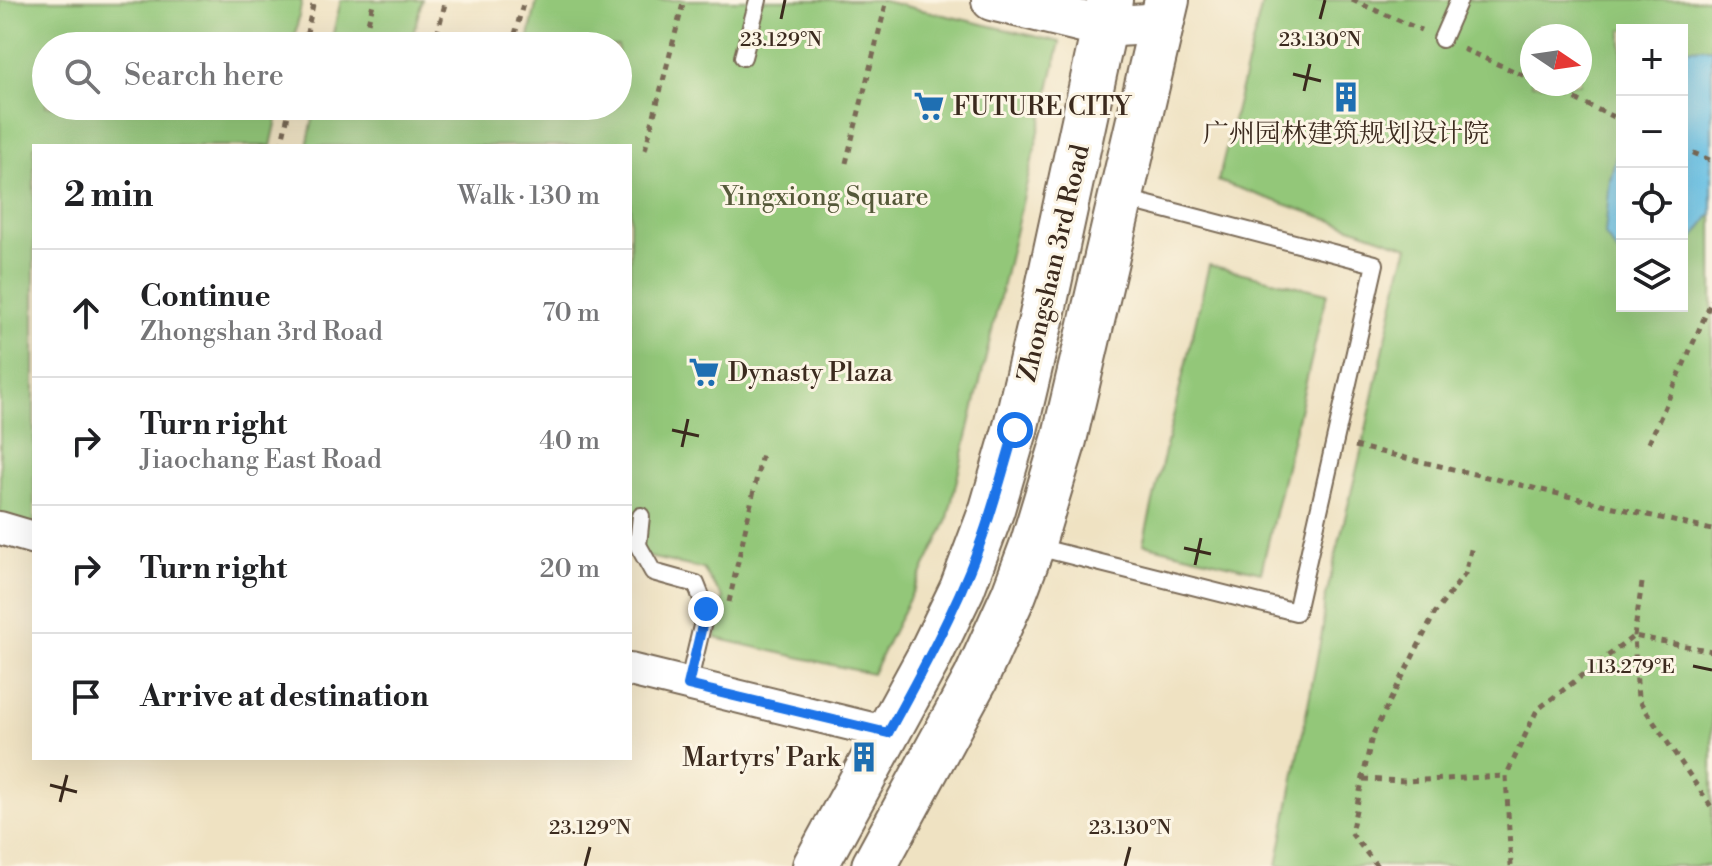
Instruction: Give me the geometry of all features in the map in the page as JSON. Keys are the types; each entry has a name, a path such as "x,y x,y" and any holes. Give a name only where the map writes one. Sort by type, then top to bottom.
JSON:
{"main road":[{"name":"Zhongshan 3rd Road","path":"815,866 929,657 978,550 1015,430 1112,9"},
{"name":"Zhongshan 3rd Road","path":"874,866 976,678 1032,546 1064,440 1164,11"}],"street":[{"path":"992,0 1164,11"},
{"path":"0,528 32,537"},
{"path":"632,671 888,733"}],"lane":[{"path":"743,57 758,0"},
{"path":"1442,39 1459,0"},
{"path":"1032,546 1296,612 1375,264 1121,197"},
{"path":"641,516 638,545 653,572 696,584 706,609 688,685"}],"path":[{"path":"307,32 314,0"},
{"path":"366,32 374,0"},
{"path":"438,32 446,0"},
{"path":"516,32 524,0"},
{"path":"645,150 684,0"},
{"path":"846,163 887,0"},
{"path":"1569,96 1616,118"},
{"path":"281,144 287,120"},
{"path":"1688,151 1712,161"},
{"path":"1649,443 1712,300"},
{"path":"1335,442 1712,530"},
{"path":"726,615 762,454"},
{"path":"1377,866 1351,833 1372,736 1435,613 1465,574 1472,546"},
{"path":"1642,583 1634,636 1638,699 1712,808"},
{"path":"1511,866 1506,776 1537,710 1634,636 1712,651"},
{"path":"1363,779 1404,781 1506,776"}],"green space":[{"path":"0,0 302,0 296,32 32,32 32,120 277,120 271,144 32,144 32,528 0,520"},
{"path":"341,0 422,0 414,32 333,32"},
{"name":"Yingxiong Square","path":"537,0 879,0 1060,42 947,522 872,674 715,638 723,598 703,569 632,553 632,144 307,144 313,120 632,120 632,32 530,32"},
{"path":"1263,0 1712,0 1712,866 1277,866 1323,627 1324,604 1408,247 1218,181"},
{"path":"1209,265 1327,293 1261,572 1143,544"}],"water":[{"path":"1712,48 1712,213 1688,242 1688,96 1688,49"},
{"path":"1616,155 1616,251 1605,235 1610,180"}],"place":[{"name":"广州园林建筑规划设计院","path":"1346,97"},
{"name":"FUTURE CITY","path":"929,106"},
{"name":"Dynasty Plaza","path":"704,372"},
{"name":"Martyrs' Park","path":"864,757"}],"route":[{"path":"706,609 688,685 888,733 962,589 992,509 1015,430"}]}
